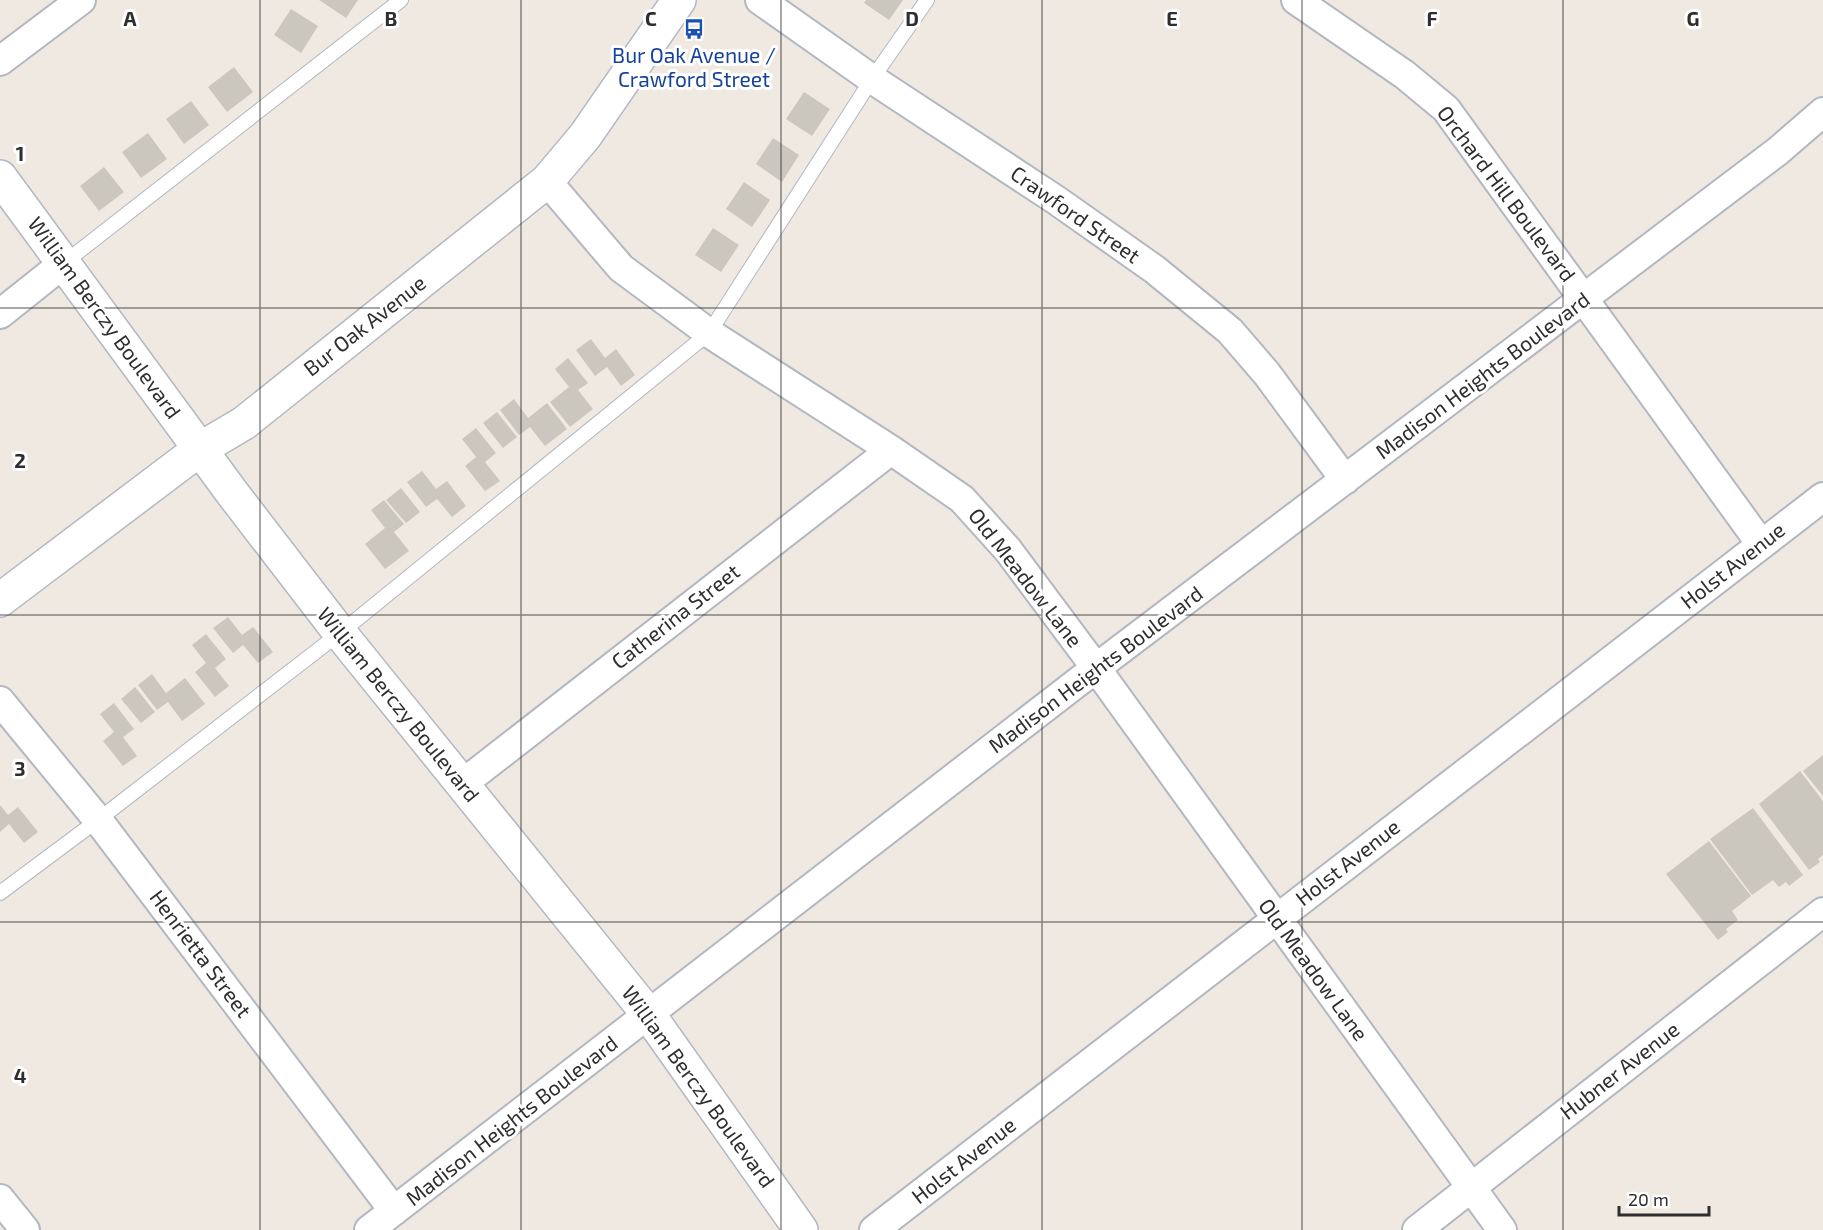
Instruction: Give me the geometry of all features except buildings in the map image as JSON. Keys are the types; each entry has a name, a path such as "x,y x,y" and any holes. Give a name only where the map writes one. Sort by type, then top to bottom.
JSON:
{"street":[{"path":"0,62 81,0"},
{"name":"Bur Oak Avenue","path":"0,600 200,449 244,423 547,181 585,136 679,0"},
{"name":"Crawford Street","path":"760,0 872,79 1056,200 1154,269 1230,331 1267,374 1345,480"},
{"name":"Orchard Hill Boulevard","path":"1296,0 1405,75 1446,109 1761,544"},
{"name":"Madison Heights Boulevard","path":"369,1230 1096,668 1778,152 1823,112"},
{"name":"William Berczy Boulevard","path":"0,177 200,449 340,633 649,1015 801,1230"},
{"name":"Old Meadow Lane","path":"547,181 621,268 709,333 891,450 962,499 1008,550 1096,668 1503,1230"},
{"path":"0,314 64,263"},
{"name":"Catherina Street","path":"461,785 891,450"},
{"name":"Holst Avenue","path":"874,1230 1823,497"},
{"name":"Henrietta Street","path":"0,701 98,820 394,1211"},
{"name":"Hubner Avenue","path":"1417,1230 1823,912"},
{"path":"0,1198 25,1230"}],"lane":[{"path":"64,263 401,0"},
{"path":"0,893 340,633 709,333 872,79 927,0"}],"place":[{"name":"Bur Oak Avenue / Crawford Street","path":"694,29"}]}
